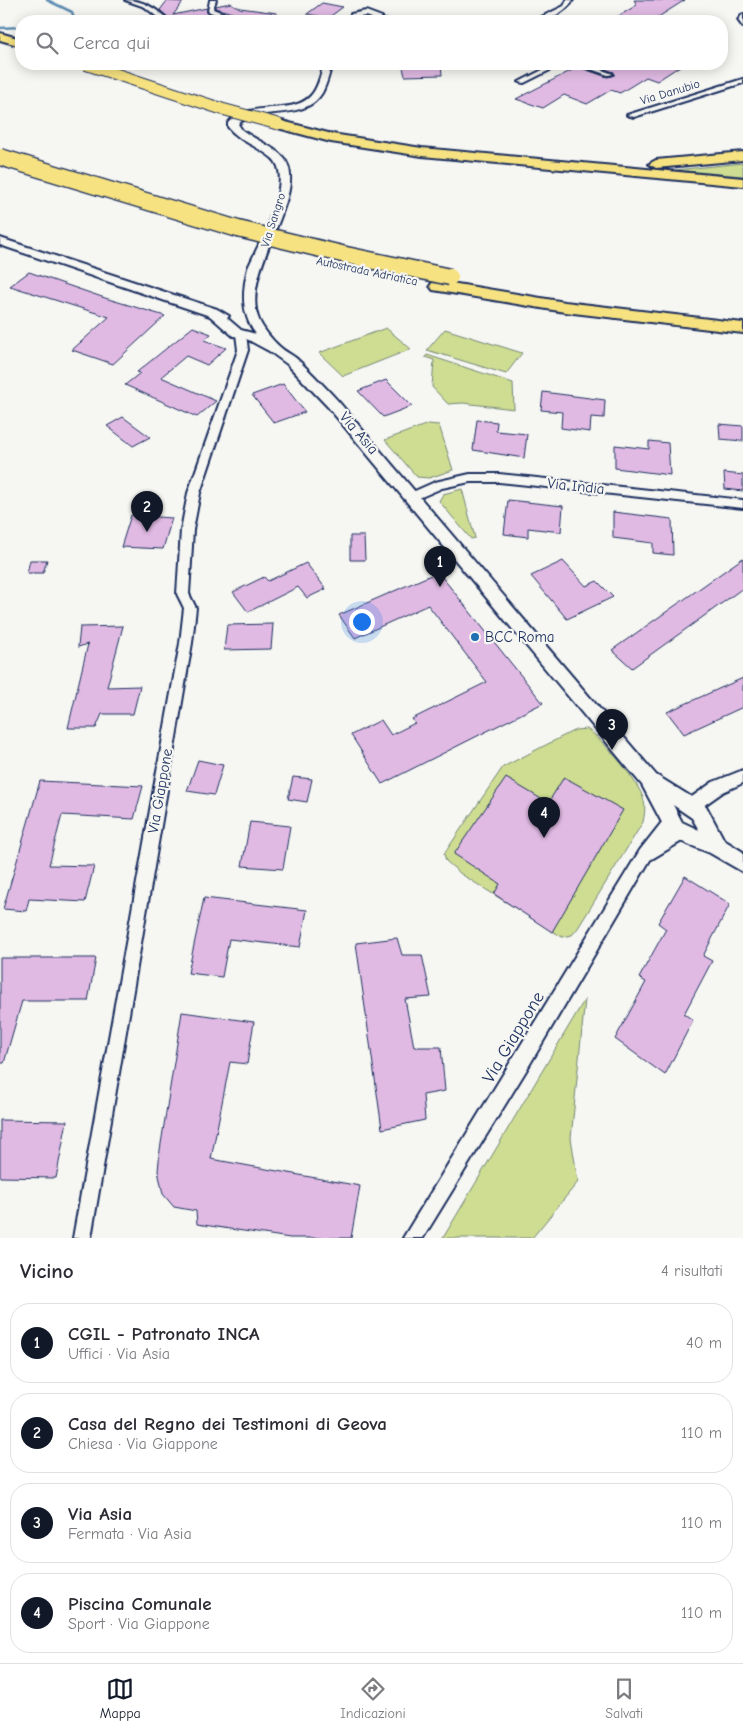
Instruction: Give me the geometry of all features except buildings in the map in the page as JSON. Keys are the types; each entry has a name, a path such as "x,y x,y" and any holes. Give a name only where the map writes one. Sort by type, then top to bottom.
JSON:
{"highway":[{"path":"0,36 15,41"},
{"path":"103,70 222,109 331,138 490,164 670,184 726,194"},
{"path":"422,152 439,151 585,162 659,164 743,156"},
{"path":"422,152 743,182"},
{"name":"Autostrada Adriatica","path":"0,157 238,229 444,281 565,307 743,328"},
{"name":"Autostrada Adriatica","path":"0,169 238,242 336,265 444,281 743,316"}],"street":[{"path":"128,0 147,6 158,15"},
{"path":"213,0 210,10 221,15"},
{"path":"549,15 566,7 570,0"},
{"path":"366,13 372,3"},
{"path":"358,15 366,13 376,15"},
{"path":"743,16 741,20 743,25"},
{"name":"Via Sangro","path":"246,326 254,268 277,211 286,176 281,160 238,134 233,127 233,123 240,116 290,108 308,101 316,95 326,70"},
{"path":"522,82 547,70"},
{"path":"598,70 610,74"},
{"name":"Via Danubio","path":"631,116 743,81"},
{"name":"Via Asia","path":"0,241 213,312 246,326 292,361 333,404 648,779 677,827 717,846 743,864"},
{"name":"Via Asia","path":"246,326 259,341 273,348"},
{"name":"Via Giappone","path":"82,1238 186,643 190,608 184,594 187,530 194,493 243,350 246,326"},
{"path":"243,350 248,345 259,341"},
{"name":"Via India","path":"412,497 439,485 470,478 499,478 743,504"},
{"path":"696,811 718,787 743,776"},
{"name":"Via Asia","path":"648,779 696,811 717,846"},
{"path":"675,808 696,811 704,825 694,835 677,827 671,812 675,808"},
{"name":"Via Giappone","path":"412,1238 522,1063 645,855 677,827"}],"green space":[{"path":"743,163 743,176 675,170"},
{"path":"386,328 411,349 343,376 319,353"},
{"path":"445,329 522,353 506,374 427,350"},
{"path":"427,355 513,383 514,409 463,403 448,404 432,387 434,360 425,357"},
{"path":"428,424 439,425 453,470 429,478 417,477 385,440"},
{"path":"462,489 475,538 471,539 439,501 443,494"},
{"path":"587,729 609,750 638,787 645,805 644,815 643,822 578,928 572,935 562,937 461,874 446,861 444,854 503,767 575,730"},
{"path":"585,999 571,1138 578,1182 532,1238 443,1238"}],"waterway":[{"path":"47,0 72,12 73,15"},
{"path":"0,28 15,27"}],"place":[{"name":"Casa del Regno dei Testimoni di Geova","path":"147,532"},
{"name":"CGIL - Patronato INCA","path":"440,587"},
{"name":"BCC Roma","path":"475,637"},
{"name":"Via Asia","path":"612,750"},
{"name":"Piscina Comunale","path":"544,838"}]}
